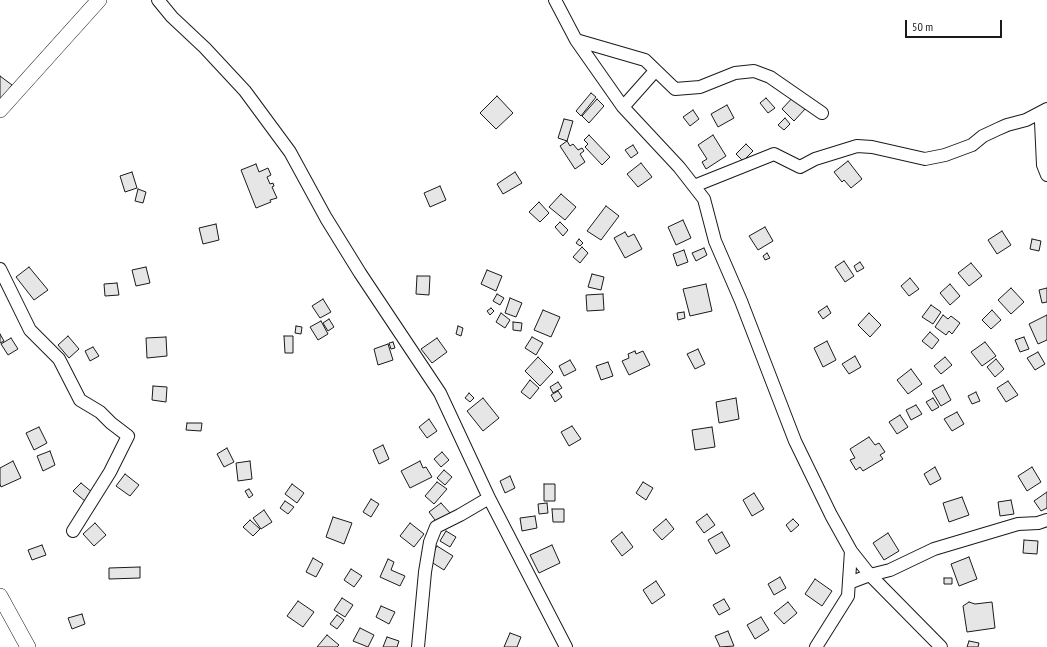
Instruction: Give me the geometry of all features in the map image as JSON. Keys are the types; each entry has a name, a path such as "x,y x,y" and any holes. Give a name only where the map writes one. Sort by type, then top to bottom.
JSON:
{"street":[{"path":"0,110 99,0"},
{"path":"158,0 172,17 205,48 245,91 290,152 326,218 360,273 440,393 489,498 566,647"},
{"path":"555,0 576,40 623,107 679,167 704,199 715,241 741,301 795,441 831,515 851,551 870,575 941,647"},
{"path":"576,40 645,60 675,89 700,87 735,73 754,71 770,78 822,113"},
{"path":"623,107 655,71"},
{"path":"694,186 774,154 800,167 815,159 857,146 872,147 925,159 945,155 972,145 983,136 998,128 1026,120 1047,109"},
{"path":"1047,114 1041,122 1044,165 1047,176"},
{"path":"0,269 30,330 59,360 80,400 100,412 128,436 110,472 73,531"},
{"path":"418,647 426,564 430,542 436,527 489,498"},
{"path":"849,583 870,575 890,570 934,549 1018,524 1038,523 1047,520"},
{"path":"816,647 848,596 851,551"},
{"path":"0,596 28,647"}],"building":[{"path":"0,76 12,85 0,101"},
{"path":"591,93 596,97 581,116 576,111"},
{"path":"497,96 513,113 496,129 480,113"},
{"path":"794,96 806,108 794,121 782,109"},
{"path":"766,98 775,108 768,113 760,103"},
{"path":"597,99 604,106 589,123 582,116"},
{"path":"727,105 734,118 718,127 711,114"},
{"path":"693,110 699,119 690,126 683,117"},
{"path":"785,118 790,124 784,130 778,125"},
{"path":"564,119 573,121 567,141 558,138"},
{"path":"589,135 610,157 602,165 585,147 588,144 584,140"},
{"path":"713,135 726,156 706,169 702,162 707,159 698,145"},
{"path":"567,141 570,146 573,144 578,150 582,148 584,151 580,154 585,162 575,169 560,146"},
{"path":"746,144 753,151 743,161 736,154"},
{"path":"633,145 638,153 631,158 625,150"},
{"path":"848,161 862,179 851,188 844,180 842,182 834,172"},
{"path":"641,163 652,177 638,187 627,174"},
{"path":"256,164 259,172 268,168 271,175 267,177 270,184 273,183 274,186 272,187 277,198 270,200 271,202 256,208 241,170"},
{"path":"132,172 137,188 125,192 120,176"},
{"path":"515,172 522,183 503,194 497,184"},
{"path":"440,186 446,200 430,207 424,193"},
{"path":"138,189 146,192 143,203 135,201"},
{"path":"561,194 576,207 565,220 549,207"},
{"path":"539,202 549,213 540,222 529,212"},
{"path":"606,206 619,216 601,240 587,231"},
{"path":"683,220 691,238 676,245 668,227"},
{"path":"560,222 568,230 563,236 555,227"},
{"path":"216,224 219,240 203,244 199,228"},
{"path":"765,227 773,241 758,250 749,236"},
{"path":"1002,231 1011,245 997,254 988,240"},
{"path":"625,232 628,237 634,234 642,249 625,258 614,238"},
{"path":"579,239 583,243 580,246 576,243"},
{"path":"1032,239 1041,241 1039,251 1030,249"},
{"path":"582,247 588,253 580,263 573,257"},
{"path":"704,248 707,255 696,261 692,253"},
{"path":"684,250 688,262 677,266 673,254"},
{"path":"767,253 770,258 765,260 763,256"},
{"path":"844,261 854,276 845,282 835,267"},
{"path":"860,262 864,268 857,272 854,266"},
{"path":"971,263 982,276 969,286 958,273"},
{"path":"29,267 48,290 34,300 16,277"},
{"path":"146,267 150,283 136,286 132,270"},
{"path":"487,270 502,276 496,291 481,284"},
{"path":"592,274 604,277 601,290 588,287"},
{"path":"417,276 430,276 429,295 416,294"},
{"path":"910,278 919,289 909,296 901,286"},
{"path":"117,283 119,295 105,296 104,284"},
{"path":"706,284 712,311 690,316 683,289"},
{"path":"950,284 960,296 950,305 940,293"},
{"path":"1011,288 1024,302 1011,314 998,300"},
{"path":"1047,288 1047,302 1042,303 1039,290"},
{"path":"497,294 504,298 500,305 493,301"},
{"path":"603,294 604,310 587,311 586,295"},
{"path":"510,298 522,303 516,317 505,313"},
{"path":"323,299 331,312 320,318 312,306"},
{"path":"931,305 941,312 933,324 922,317"},
{"path":"827,306 831,313 823,319 818,312"},
{"path":"491,308 494,311 490,315 487,311"},
{"path":"543,310 560,317 551,337 534,330"},
{"path":"992,310 1001,320 991,329 982,320"},
{"path":"684,312 685,318 678,320 677,313"},
{"path":"501,313 510,320 505,328 496,322"},
{"path":"869,313 881,325 870,337 858,325"},
{"path":"943,315 948,319 951,316 960,323 952,334 949,331 946,335 935,327"},
{"path":"1047,315 1047,340 1038,344 1029,324"},
{"path":"329,319 334,327 328,331 323,323"},
{"path":"321,321 328,334 318,340 310,327"},
{"path":"513,322 522,323 521,331 513,330"},
{"path":"296,326 302,327 301,334 295,333"},
{"path":"458,326 463,328 461,336 456,334"},
{"path":"930,332 939,340 932,349 922,341"},
{"path":"0,334 4,341 0,343"},
{"path":"68,336 79,349 69,358 58,345"},
{"path":"284,336 293,336 293,353 285,353"},
{"path":"166,337 167,356 147,358 146,338"},
{"path":"532,337 543,343 536,355 525,348"},
{"path":"1024,337 1029,349 1020,352 1015,340"},
{"path":"11,338 18,349 8,355 1,344"},
{"path":"437,338 447,352 432,363 421,349"},
{"path":"827,341 836,360 823,367 814,348"},
{"path":"393,342 395,348 391,349 389,343"},
{"path":"985,342 996,356 982,366 971,352"},
{"path":"388,344 393,360 378,365 374,349"},
{"path":"93,347 99,356 90,361 85,351"},
{"path":"698,349 705,364 695,369 687,354"},
{"path":"635,351 636,354 643,351 650,365 629,375 622,361 629,358 628,354"},
{"path":"1038,352 1045,364 1035,370 1027,358"},
{"path":"855,356 861,367 849,374 842,364"},
{"path":"538,357 553,372 540,386 525,371"},
{"path":"945,357 952,365 941,374 934,366"},
{"path":"996,359 1004,369 995,377 987,367"},
{"path":"570,360 576,370 564,376 559,366"},
{"path":"608,362 613,376 601,380 596,366"},
{"path":"911,369 922,384 908,394 897,380"},
{"path":"530,380 539,388 530,399 521,392"},
{"path":"1008,381 1018,395 1006,402 997,388"},
{"path":"558,382 562,388 553,393 550,387"},
{"path":"943,385 951,400 941,406 932,391"},
{"path":"153,386 167,387 166,402 152,400"},
{"path":"558,391 562,397 555,402 551,395"},
{"path":"976,392 980,401 972,404 968,396"},
{"path":"469,393 474,398 470,402 465,398"},
{"path":"483,398 499,418 483,431 467,411"},
{"path":"736,398 739,419 719,423 716,402"},
{"path":"933,398 939,407 932,411 926,402"},
{"path":"916,405 922,414 911,420 906,410"},
{"path":"957,412 964,424 952,431 944,419"},
{"path":"900,415 908,427 897,434 889,422"},
{"path":"429,419 437,431 427,438 419,427"},
{"path":"187,423 202,423 201,431 186,430"},
{"path":"572,426 581,439 569,446 561,432"},
{"path":"39,427 47,443 34,450 26,433"},
{"path":"712,427 715,447 695,450 692,430"},
{"path":"869,437 875,445 879,443 885,452 880,455 883,459 863,471 860,467 856,470 850,460 855,458 850,449"},
{"path":"383,445 389,459 379,464 373,450"},
{"path":"227,448 234,462 224,467 217,454"},
{"path":"50,451 55,465 43,471 37,456"},
{"path":"442,452 449,460 441,467 434,459"},
{"path":"13,461 21,478 1,487 0,468"},
{"path":"250,461 252,479 238,481 236,463"},
{"path":"420,461 423,468 426,467 432,477 410,488 401,471"},
{"path":"935,467 941,479 930,485 924,474"},
{"path":"1032,467 1041,482 1027,491 1018,476"},
{"path":"444,470 452,477 445,485 437,478"},
{"path":"125,474 139,485 130,496 116,486"},
{"path":"510,476 515,488 505,493 500,481"},
{"path":"437,482 447,489 434,504 425,496"},
{"path":"643,482 653,488 646,500 636,493"},
{"path":"81,483 93,493 86,502 73,491"},
{"path":"292,484 304,493 297,503 285,494"},
{"path":"544,484 555,484 555,501 544,501"},
{"path":"249,489 253,495 249,498 245,491"},
{"path":"1047,492 1047,508 1041,511 1034,501"},
{"path":"754,493 764,509 752,516 743,500"},
{"path":"962,497 969,515 949,522 943,503"},
{"path":"371,499 379,504 371,517 363,512"},
{"path":"1011,500 1014,514 1000,516 998,502"},
{"path":"285,501 294,507 288,514 280,508"},
{"path":"441,503 451,514 438,524 429,512"},
{"path":"547,503 548,513 539,514 538,504"},
{"path":"552,509 564,509 564,522 553,522"},
{"path":"264,510 272,522 261,529 253,518"},
{"path":"707,514 715,525 704,533 696,522"},
{"path":"535,516 537,528 522,531 520,518"},
{"path":"333,517 352,523 344,544 326,537"},
{"path":"666,519 674,529 662,540 653,530"},
{"path":"793,519 799,525 791,532 786,525"},
{"path":"250,520 260,529 253,536 243,527"},
{"path":"95,523 106,535 94,546 83,534"},
{"path":"410,523 424,534 414,547 400,536"},
{"path":"446,531 456,537 450,547 440,541"},
{"path":"622,532 633,547 622,556 611,541"},
{"path":"722,532 730,546 716,554 708,540"},
{"path":"888,533 899,551 884,560 873,543"},
{"path":"1024,540 1038,541 1037,554 1023,553"},
{"path":"42,545 46,555 32,560 28,550"},
{"path":"552,545 560,563 539,573 530,555"},
{"path":"437,546 453,556 444,570 428,560"},
{"path":"969,557 977,579 959,586 951,564"},
{"path":"313,558 323,564 316,577 306,572"},
{"path":"388,559 394,562 391,570 405,576 400,586 380,577"},
{"path":"140,567 140,578 109,579 109,568"},
{"path":"351,569 362,576 354,587 344,580"},
{"path":"780,577 786,588 774,595 768,584"},
{"path":"944,578 952,578 952,584 944,584"},
{"path":"815,579 832,591 822,606 805,594"},
{"path":"656,581 665,595 652,604 643,590"},
{"path":"342,598 353,605 345,617 334,610"},
{"path":"724,599 730,609 719,615 713,605"},
{"path":"298,601 314,612 303,627 287,616"},
{"path":"788,602 797,613 784,624 774,613"},
{"path":"969,602 975,604 992,602 995,628 967,632 963,606"},
{"path":"381,606 395,612 389,624 376,617"},
{"path":"82,614 85,624 72,629 68,618"},
{"path":"337,615 344,620 337,629 330,624"},
{"path":"761,617 769,630 755,639 747,625"},
{"path":"360,628 374,635 368,647 353,641"},
{"path":"728,631 734,646 720,647 715,636"},
{"path":"510,633 521,637 517,647 504,647"},
{"path":"327,635 339,645 337,647 317,647"},
{"path":"387,637 399,641 397,647 383,647"},
{"path":"969,641 979,643 978,647 967,647"}]}
